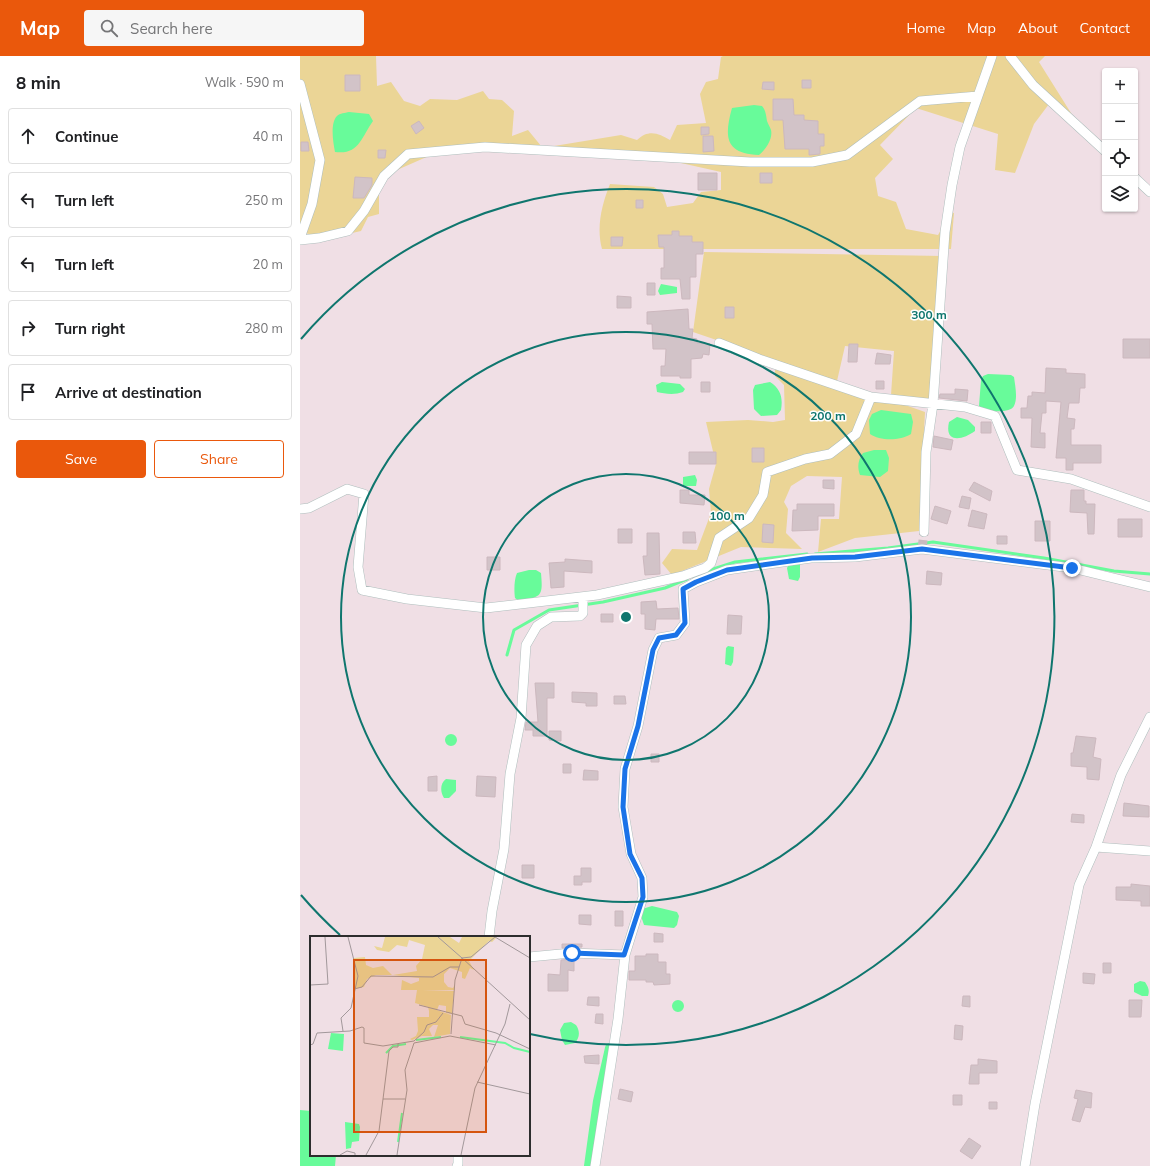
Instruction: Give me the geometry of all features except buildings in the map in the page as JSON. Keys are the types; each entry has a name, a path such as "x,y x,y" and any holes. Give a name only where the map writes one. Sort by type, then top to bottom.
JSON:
{"street":[{"path":"924,532 926,452 933,404 945,232 960,147 992,56"},
{"path":"1010,56 1033,85 1102,148"},
{"path":"300,84 320,160 312,204 300,239 320,238 348,231 364,211 384,176 408,154 485,147 750,162 812,162 847,155 920,101 978,96"},
{"path":"1138,181 1150,192"},
{"path":"719,344 871,397 965,406 995,416 1017,470 1071,479 1150,507"},
{"path":"300,510 309,508 347,489 364,494 358,566 362,590 407,599 486,608 583,597 676,578 705,568 711,563 719,538 749,518 763,495 767,472 805,459 830,454 856,434 871,397"},
{"path":"595,1166 618,1019 624,955 643,897 642,878 630,854 623,807 625,769 638,726 653,650 659,638 676,635 685,623 683,589 696,582 727,570 812,558 855,557 922,549 1072,568 1150,587"},
{"path":"489,936 492,911 504,849 510,774 521,718 526,645 537,626 551,617 580,616 583,613 583,597"},
{"path":"1025,1166 1035,1104 1079,885 1096,847 1121,775 1150,717"},
{"path":"1096,847 1150,851"},
{"path":"530,957 572,953 624,955"},
{"path":"457,1166 458,1156"}],"shaded area":[{"path":"300,56 376,56 377,86 391,82 404,101 420,106 430,99 457,100 483,91 489,99 502,100 514,111 512,136 528,130 546,152 440,151 379,178 379,214 368,217 361,231 330,238 304,233 300,237"},
{"path":"1045,56 1039,62 1076,121 1049,104 1034,124 1015,173 995,170 998,134 916,108 880,145 893,159 875,178 878,196 896,202 906,229 938,235 951,212 954,213 951,249 602,249 600,241 600,224 610,184 654,187 663,194 667,207 693,203 701,192 721,190 721,172 623,150 549,151 548,147 621,135 637,140 649,133 658,134 670,140 677,125 706,123 700,94 706,82 718,79 721,57"},
{"path":"754,105 762,106 766,113 767,121 771,130 771,137 768,144 759,155 739,151 733,147 728,135 729,118 732,108"},
{"path":"349,112 369,114 373,121 362,139 354,148 349,151 335,152 333,143 333,123 337,116"},
{"path":"704,252 943,256 931,400 891,395 894,351 845,346 837,381 925,412 919,531 855,538 818,552 821,519 839,519 842,477 807,476 791,486 784,502 788,509 786,533 802,549 741,547 672,575 662,563 672,549 697,550 711,513 709,489 716,464 706,422 748,420 773,422 785,420 784,385 775,376 775,360 693,332"},
{"path":"661,284 677,287 677,293 660,295 658,291"},
{"path":"988,374 1011,375 1014,377 1016,399 1012,409 992,411 986,410 979,406 981,380 983,376"},
{"path":"662,382 680,384 685,389 683,392 677,394 657,392 656,385"},
{"path":"770,382 779,391 782,402 781,410 777,415 761,416 754,409 753,390 755,385"},
{"path":"881,410 911,414 913,422 911,434 896,439 884,439 870,434 869,420 872,414"},
{"path":"957,417 968,420 975,427 975,431 960,438 952,437 949,434 948,429 949,422"},
{"path":"874,450 886,450 889,458 888,471 880,477 860,475 858,466 861,456 863,453"},
{"path":"695,475 697,480 696,486 683,485 683,477"},
{"path":"789,564 800,564 800,577 798,581 789,579 787,568"},
{"path":"536,570 541,573 541,591 537,596 519,601 515,598 514,586 516,576 517,573"},
{"path":"728,646 734,647 733,662 731,666 725,664 726,648"},
{"path":"451,734 455,736 457,740 455,744 451,746 447,744 445,740 447,736"},
{"path":"446,779 456,780 456,791 449,798 444,798 441,790"},
{"path":"652,906 677,912 679,916 677,925 674,928 644,925 641,916 642,909"},
{"path":"1140,981 1145,982 1147,985 1149,990 1148,996 1142,996 1134,992 1134,984"},
{"path":"676,1000 680,1000 684,1006 680,1012 676,1012 672,1008 672,1004"},
{"path":"571,1022 576,1025 579,1036 575,1043 565,1045 562,1040 560,1030 564,1023"},
{"path":"300,1110 310,1111 310,1156 336,1156 335,1166 300,1166"}],"waterway":[{"path":"815,554 888,548 933,542 1044,558 1114,571 1150,574"},
{"path":"707,571 735,562 807,554"},
{"path":"507,655 514,630 549,610 603,602 665,588 687,579"},
{"path":"589,1166 598,1101 610,1048"}],"tunnel":[{"path":"922,549 924,532"}],"route":[{"path":"572,953 624,955 643,897 642,878 630,854 623,807 625,769 638,726 653,650 659,638 676,635 685,623 683,589 696,582 727,570 812,558 855,557 922,549 1036,565 1072,568"}]}
